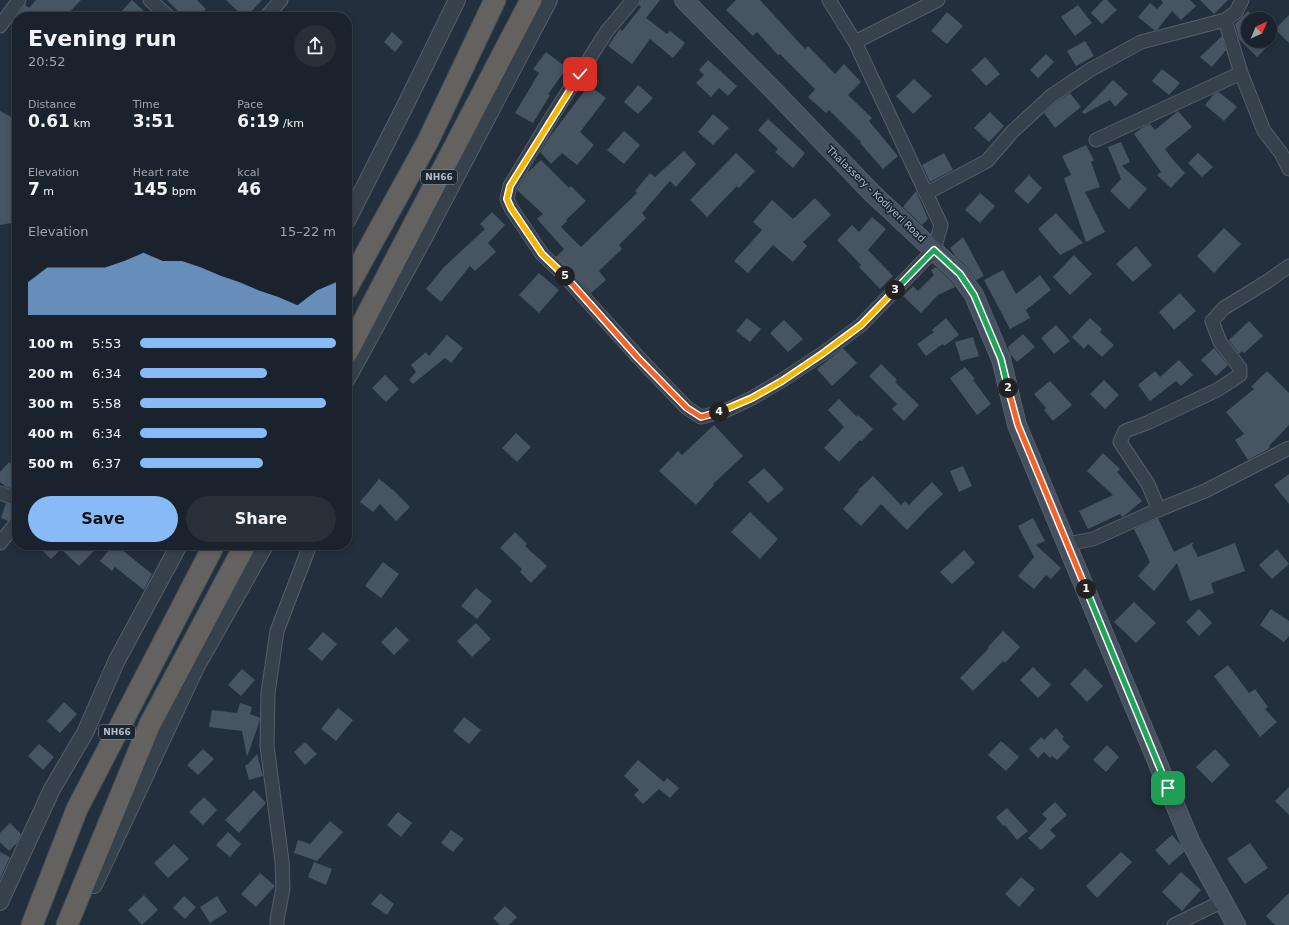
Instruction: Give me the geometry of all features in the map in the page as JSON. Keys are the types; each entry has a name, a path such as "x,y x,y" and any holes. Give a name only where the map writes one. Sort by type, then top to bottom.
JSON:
{"highway":[{"name":"NH66","path":"352,279 428,141 495,0"},
{"name":"NH66","path":"352,343 531,0"},
{"name":"NH66","path":"32,925 77,810 211,550"},
{"name":"NH66","path":"66,925 150,724 242,550"}],"main road":[{"name":"Thalassery - Kodiyeri Road","path":"684,0 873,194 960,274 974,295 1001,359 1018,425 1191,843 1236,925"}],"street":[{"path":"0,26 19,0"},
{"path":"150,0 163,12"},
{"path":"270,12 281,0"},
{"path":"352,211 457,0"},
{"path":"352,370 549,0"},
{"path":"633,0 607,31 553,115 510,186 507,199 511,208 542,254 562,273 638,358 687,408 701,417 725,411 752,398 782,381 822,354 861,325 934,250 941,225 856,42 829,0"},
{"path":"856,42 938,0"},
{"path":"927,193 987,161 1012,132 1050,96 1090,70 1141,42 1225,20 1236,12 1242,0"},
{"path":"1225,20 1241,73 1264,131 1281,153 1289,169"},
{"path":"1096,140 1241,73"},
{"path":"1159,510 1148,484 1120,442 1125,431 1147,423 1217,390 1240,375 1240,368 1220,342 1212,321 1224,308 1268,281 1289,266"},
{"path":"1067,544 1093,539 1205,491 1289,448"},
{"path":"0,493 12,498"},
{"path":"0,543 12,528"},
{"path":"0,902 52,790 85,733 116,662 176,550"},
{"path":"77,925 131,804 196,667 262,550"},
{"path":"277,925 282,888 282,861 266,746 268,693 277,631 308,550"},
{"path":"1174,925 1223,900"}],"building":[{"path":"36,0 81,0 70,12 20,12 25,5 29,8"},
{"path":"132,0 145,12 121,12"},
{"path":"167,0 197,0 206,9 203,12 179,12"},
{"path":"226,0 262,0 251,12 239,12"},
{"path":"641,0 660,0 646,18 667,34 670,31 685,43 673,58 650,39 632,64 608,46 620,29 622,31 641,7 639,5"},
{"path":"736,0 760,0 805,49 808,46 835,74 844,64 861,82 848,95 872,118 869,121 898,156 883,169 860,143 861,142 829,110 826,113 808,97 815,89 780,54 778,55 757,32 753,36 726,10"},
{"path":"1103,0 1107,0 1117,10 1102,24 1091,13"},
{"path":"1161,0 1190,0 1196,6 1181,20 1172,11 1157,30 1154,30 1138,17 1150,3 1157,9 1163,3"},
{"path":"1200,0 1228,0 1214,14"},
{"path":"1078,5 1092,23 1075,36 1061,17"},
{"path":"947,12 963,26 947,44 931,31"},
{"path":"1289,15 1289,43 1277,31 1277,27"},
{"path":"1241,18 1241,41 1239,39 1235,24"},
{"path":"392,32 403,42 395,52 384,42"},
{"path":"1222,36 1226,50 1212,67 1200,57"},
{"path":"1085,41 1094,56 1076,66 1067,51"},
{"path":"1248,48 1266,48 1257,57"},
{"path":"546,52 567,68 548,94 550,95 533,123 515,113 539,73 533,69"},
{"path":"1046,54 1054,62 1038,78 1030,70"},
{"path":"985,57 1000,74 986,86 971,70"},
{"path":"708,60 737,86 728,96 719,88 711,97 696,83 704,75 699,70"},
{"path":"1162,69 1180,83 1169,95 1152,81"},
{"path":"914,79 932,96 913,114 896,96"},
{"path":"1113,80 1128,94 1115,107 1110,100 1084,114 1082,112"},
{"path":"589,85 606,98 580,132 594,145 577,165 562,153 551,164 540,152 548,139"},
{"path":"638,85 653,98 638,114 624,102"},
{"path":"1219,92 1237,107 1224,121 1205,105 1214,94"},
{"path":"1070,93 1081,107 1055,128 1044,113 1056,102"},
{"path":"0,111 12,117 12,223 0,225"},
{"path":"1178,111 1192,127 1165,149 1185,173 1171,188 1157,175 1161,172 1134,134 1150,124 1155,130"},
{"path":"990,112 1004,126 989,142 974,128"},
{"path":"713,114 729,128 713,145 698,132"},
{"path":"768,119 805,153 793,168 775,152 778,149 758,130"},
{"path":"624,131 640,145 624,164 607,150"},
{"path":"1121,142 1130,162 1122,166 1147,189 1129,209 1110,191 1121,179 1108,147"},
{"path":"1086,145 1094,160 1091,162 1100,187 1085,192 1105,232 1086,242 1064,178 1071,175 1062,156"},
{"path":"684,151 696,164 676,187 670,181 642,213 646,218 619,245 622,249 599,271 606,280 591,293 556,257 564,249 537,219 543,214 517,190 527,173 541,160 569,188 571,186 586,201 566,220 567,221 561,227 581,247 637,193 635,191 650,173 655,177"},
{"path":"736,153 755,171 739,188 737,186 707,217 690,200"},
{"path":"944,153 953,170 930,182 922,165"},
{"path":"1198,153 1213,167 1202,177 1188,163"},
{"path":"1029,175 1042,188 1028,204 1014,191"},
{"path":"916,191 928,219 922,225 903,207"},
{"path":"980,193 995,206 980,223 965,210"},
{"path":"815,198 831,215 803,242 807,246 793,262 773,245 748,273 734,261 762,230 753,222 772,200 793,219"},
{"path":"492,212 505,225 488,243 496,252 475,271 470,266 441,302 426,289 444,267 485,229 480,224"},
{"path":"1056,213 1083,243 1060,255 1038,229"},
{"path":"872,217 886,229 868,250 893,276 880,289 859,267 861,265 837,240 852,225 859,232"},
{"path":"1224,228 1241,244 1214,273 1197,256"},
{"path":"963,237 984,276 976,280 950,248"},
{"path":"1136,246 1152,265 1133,282 1116,264"},
{"path":"1074,255 1092,274 1070,295 1053,277"},
{"path":"936,267 951,281 955,287 938,295 921,313 903,296 913,286 918,291 934,275 931,270"},
{"path":"1003,270 1016,294 1040,275 1051,290 1026,310 1030,318 1010,329 984,280"},
{"path":"539,273 559,290 539,313 519,295"},
{"path":"1180,293 1196,311 1174,330 1159,312"},
{"path":"747,318 761,329 750,342 736,331"},
{"path":"946,318 959,335 944,346 943,344 926,356 917,344 934,332 932,330"},
{"path":"1090,318 1102,329 1100,332 1114,345 1102,357 1088,344 1084,349 1072,337"},
{"path":"784,320 803,339 788,352 770,333"},
{"path":"1249,321 1263,336 1244,353 1242,351 1239,354 1229,340"},
{"path":"1056,325 1070,341 1054,354 1041,338"},
{"path":"1023,334 1035,347 1017,362 1010,354 1008,347"},
{"path":"447,335 463,348 451,363 445,358 413,384 409,380 416,372 411,365 426,352 429,356"},
{"path":"973,337 979,356 961,361 955,342"},
{"path":"843,348 857,363 832,386 817,369"},
{"path":"1214,348 1228,365 1216,376 1201,360"},
{"path":"1179,360 1193,375 1181,386 1176,381 1150,401 1138,385 1155,371 1160,377"},
{"path":"881,364 897,380 895,382 919,405 904,421 892,409 897,404 869,376"},
{"path":"965,367 975,379 973,380 991,404 977,415 950,378"},
{"path":"1267,371 1289,393 1289,425 1269,446 1270,448 1248,460 1235,440 1244,434 1226,412 1254,389 1251,387"},
{"path":"385,375 399,389 386,402 372,388"},
{"path":"1104,380 1119,395 1105,409 1090,394"},
{"path":"1050,381 1072,405 1053,421 1044,410 1046,408 1034,394"},
{"path":"839,399 857,417 858,415 873,429 839,462 824,448 844,427 828,410"},
{"path":"714,425 743,456 713,484 714,485 696,505 659,471 678,451 682,455"},
{"path":"516,433 531,447 517,462 502,448"},
{"path":"1103,453 1120,469 1117,472 1142,501 1124,516 1122,517 1120,514 1088,529 1079,511 1113,495 1087,471"},
{"path":"9,462 12,465 12,489 0,482 0,472"},
{"path":"963,466 972,486 959,492 950,471"},
{"path":"764,468 784,489 768,503 748,482"},
{"path":"1289,474 1289,504 1274,485"},
{"path":"873,476 901,505 905,501 909,505 932,482 943,494 907,530 881,504 861,526 843,509 859,491 858,490"},
{"path":"379,479 393,490 410,507 396,521 380,504 373,512 360,502"},
{"path":"6,503 12,505 12,517 8,521 1,518"},
{"path":"750,512 778,539 760,559 731,532"},
{"path":"1033,518 1045,541 1036,545 1061,568 1051,579 1046,575 1034,589 1018,576 1034,557 1018,526"},
{"path":"1158,518 1174,552 1194,542 1192,545 1198,557 1235,543 1245,571 1211,583 1214,593 1190,601 1177,563 1154,591 1138,576 1150,562 1134,529"},
{"path":"515,532 527,544 525,546 547,566 531,583 520,572 522,569 500,548"},
{"path":"1277,549 1289,564 1272,579 1259,565"},
{"path":"42,550 60,550 51,559"},
{"path":"62,550 95,550 79,566"},
{"path":"109,550 122,550 152,574 144,590 115,567 112,571 100,561"},
{"path":"964,550 975,563 952,584 940,572"},
{"path":"383,562 399,574 381,598 365,586"},
{"path":"476,588 492,601 477,619 461,606"},
{"path":"1134,602 1156,623 1136,643 1114,622"},
{"path":"1199,609 1212,623 1199,636 1186,622"},
{"path":"1271,609 1289,621 1289,636 1284,642 1260,625"},
{"path":"476,623 491,639 472,657 457,641"},
{"path":"396,627 409,640 394,655 381,642"},
{"path":"1003,631 1020,647 1005,663 1003,661 973,691 960,678"},
{"path":"323,632 337,644 322,661 308,649"},
{"path":"1228,665 1249,693 1255,689 1268,707 1265,709 1277,722 1260,737 1214,676"},
{"path":"1033,667 1051,685 1038,698 1020,680"},
{"path":"1085,668 1103,686 1087,702 1070,684"},
{"path":"242,669 255,680 241,696 228,685"},
{"path":"64,702 77,714 60,733 47,721"},
{"path":"240,703 252,707 250,714 260,718 247,757 242,731 209,727 212,710 237,713"},
{"path":"338,708 353,720 336,741 321,729"},
{"path":"464,717 481,730 469,744 453,731"},
{"path":"1056,728 1064,737 1062,739 1070,747 1057,760 1052,756 1050,758 1044,752 1038,758 1029,749 1041,737 1044,740"},
{"path":"1001,741 1019,757 1006,771 988,755"},
{"path":"305,742 317,754 305,765 294,752"},
{"path":"39,744 54,757 43,770 28,756"},
{"path":"1107,745 1119,757 1106,772 1093,760"},
{"path":"203,749 214,759 198,775 187,765"},
{"path":"1215,749 1230,765 1212,783 1196,767"},
{"path":"257,754 263,776 249,780 245,765 248,764"},
{"path":"638,760 664,782 667,778 679,788 670,798 659,789 643,804 634,795 639,790 624,776"},
{"path":"1289,787 1289,815 1275,801"},
{"path":"254,790 266,803 239,833 225,820"},
{"path":"204,797 217,810 203,825 189,812"},
{"path":"1055,802 1067,815 1050,830 1056,836 1041,850 1028,838 1047,819 1042,814"},
{"path":"1007,808 1028,831 1017,840 1005,825 1003,826 996,817"},
{"path":"398,812 412,823 401,837 387,825"},
{"path":"330,821 343,832 317,861 294,853 298,840 310,844"},
{"path":"10,823 21,834 17,843 9,851 0,842 0,833"},
{"path":"451,830 464,839 453,852 441,843"},
{"path":"228,832 241,844 230,857 216,845"},
{"path":"1172,835 1181,845 1184,852 1169,865 1155,850"},
{"path":"1250,843 1268,868 1245,884 1227,859"},
{"path":"174,844 189,859 168,878 154,863"},
{"path":"0,852 10,857 0,879"},
{"path":"1121,852 1132,862 1097,898 1086,886"},
{"path":"314,862 332,869 326,885 308,877"},
{"path":"1181,872 1201,890 1182,911 1162,892"},
{"path":"260,873 275,886 256,907 241,894"},
{"path":"1021,877 1035,889 1019,907 1005,894"},
{"path":"380,893 394,904 387,915 371,904"},
{"path":"1289,893 1289,925 1275,925 1266,916"},
{"path":"144,895 158,910 142,925 128,910"},
{"path":"184,896 196,907 185,919 173,908"},
{"path":"217,896 227,912 210,923 200,907"},
{"path":"505,906 517,917 509,925 500,925 493,918"}],"route":[{"path":"580,74 510,186 507,199 521,224 542,254 562,273 638,358 687,408 701,417 725,411 752,398 782,381 822,354 861,325 934,250 960,274 974,295 1001,359 1018,425 1168,788"}]}
